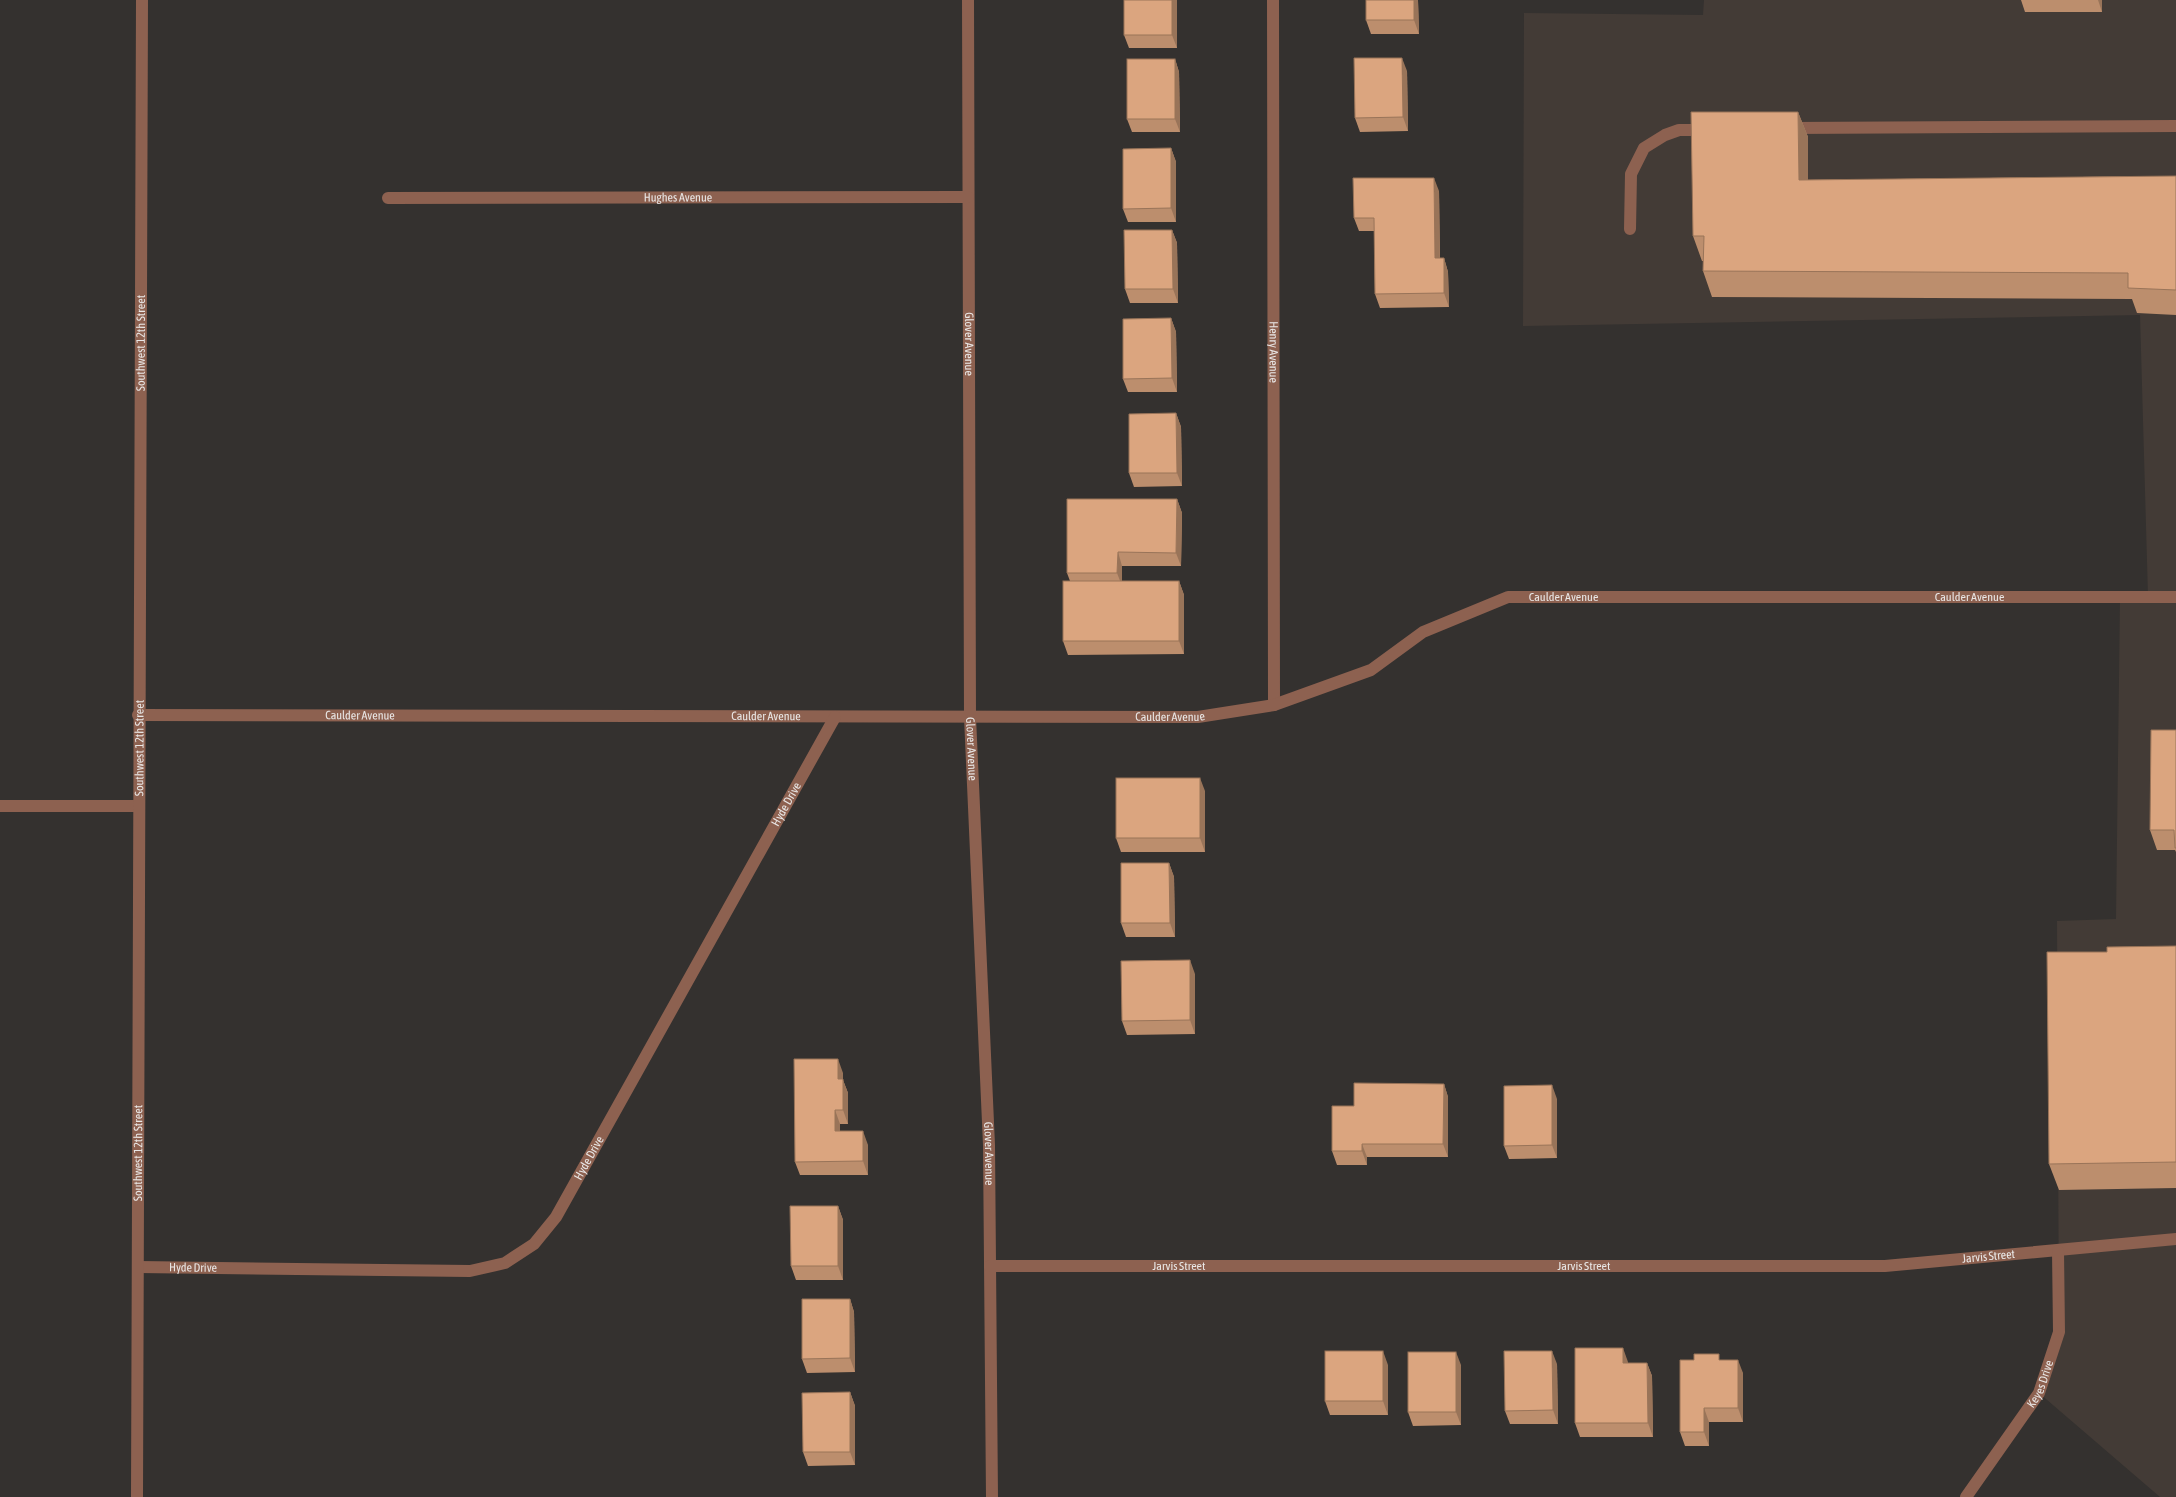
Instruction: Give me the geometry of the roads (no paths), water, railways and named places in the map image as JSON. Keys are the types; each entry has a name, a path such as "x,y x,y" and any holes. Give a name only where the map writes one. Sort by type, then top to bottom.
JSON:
{"street":[{"name":"Southwest 12th Street","path":"136,1497 142,0"},
{"name":"Glover Avenue","path":"968,0 970,717 989,1145 992,1497"},
{"name":"Henry Avenue","path":"1273,0 1274,705"},
{"path":"1775,128 2176,126"},
{"path":"1630,229 1631,174 1644,148 1665,135 1680,130 1718,130"},
{"name":"Hughes Avenue","path":"388,198 968,197"},
{"name":"Caulder Avenue","path":"138,715 1198,717 1274,705 1371,670 1423,632 1508,597 2176,597"},
{"name":"Hyde Drive","path":"138,1268 470,1271 505,1263 534,1244 556,1218 836,717"},
{"path":"0,806 138,806"},
{"name":"Jarvis Street","path":"990,1266 1885,1266 2176,1239"},
{"name":"Keyes Drive","path":"1966,1497 2039,1393 2059,1332 2058,1251"}]}
